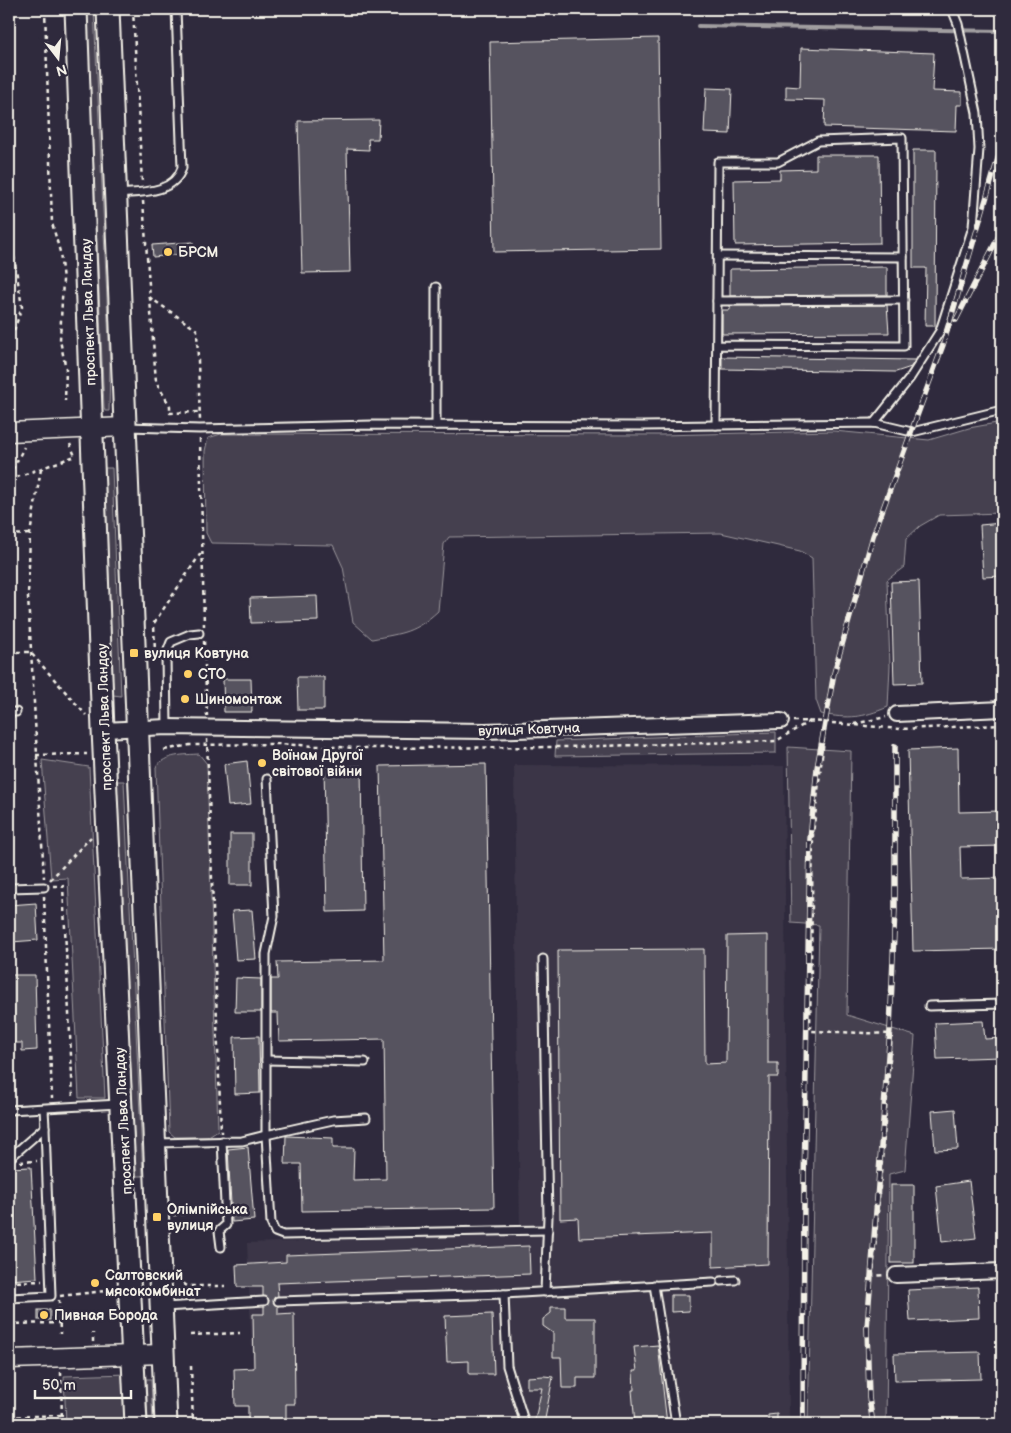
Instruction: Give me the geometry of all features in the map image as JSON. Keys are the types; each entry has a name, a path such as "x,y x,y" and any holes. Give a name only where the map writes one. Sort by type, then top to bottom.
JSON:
{"main road":[{"name":"проспект Льва Ландау","path":"76,9 93,427 95,724 122,1104 136,1424"},
{"path":"108,9 166,1424"},
{"path":"132,1309 161,1307"}],"street":[{"path":"9,432 125,427"},
{"path":"897,714 1002,709"},
{"name":"вулиця Ковтуна","path":"95,724 137,728 207,727 485,731 781,721"},
{"path":"896,1275 1002,1271"},
{"path":"9,1359 163,1354"}],"lane":[{"path":"117,194 150,190 169,185 178,178 182,168 176,9"},
{"path":"874,423 910,378 940,331 973,227 979,149 977,113 958,24 952,9"},
{"path":"716,425 718,162 778,162 818,141 902,138 904,346 717,345"},
{"path":"718,256 903,257"},
{"path":"436,287 436,425"},
{"path":"717,301 904,300"},
{"path":"125,427 200,429 436,425 874,423 912,432 1002,410"},
{"path":"167,727 166,655 171,642 201,632"},
{"path":"267,779 274,916 266,954 266,1136 271,1223 275,1232 283,1235 548,1230"},
{"path":"9,888 44,887"},
{"path":"543,959 548,1230 545,1292"},
{"path":"929,1006 1002,1004"},
{"path":"266,1060 365,1062"},
{"path":"9,1110 122,1104"},
{"path":"9,1298 51,1296 44,1109"},
{"path":"154,1143 242,1141 333,1120 366,1118"},
{"path":"12,1156 45,1127"},
{"path":"221,1247 220,1231 226,1225 222,1141"},
{"path":"721,1281 735,1280"},
{"path":"278,1301 504,1294 713,1282"},
{"path":"654,1285 676,1424"},
{"path":"504,1294 506,1366 525,1424"},
{"path":"161,1307 264,1301"}],"path":[{"path":"45,9 52,223 60,252 62,280 60,340 66,369 65,401"},
{"path":"9,225 22,307 9,345"},
{"path":"149,297 197,330 202,552 201,632"},
{"path":"156,382 170,406 170,413 200,412"},
{"path":"9,478 75,456 72,445 64,442"},
{"path":"9,478 26,444"},
{"path":"40,469 30,534 30,652 44,887 52,1108"},
{"path":"9,535 30,534"},
{"path":"156,660 154,622 202,552"},
{"path":"204,640 222,1141"},
{"path":"9,652 30,652 95,724"},
{"path":"781,721 852,724 897,714"},
{"path":"826,722 813,834 810,1031 892,1034 873,1276 896,1275"},
{"path":"88,745 89,763"},
{"path":"36,755 88,754"},
{"path":"44,887 93,835"},
{"path":"44,887 63,886 73,1107"},
{"path":"18,1162 46,1161"},
{"path":"175,1277 187,1286 224,1286"},
{"path":"9,1282 50,1280"},
{"path":"60,1334 59,1296 119,1289"},
{"path":"9,1324 60,1323"},
{"path":"190,1335 240,1333"},
{"path":"191,1366 193,1424"},
{"path":"61,1370 62,1424"},
{"path":"9,1417 62,1415"}],"shaded area":[{"path":"87,9 94,9 110,366 109,411 105,411 104,407"},
{"path":"1002,422 1002,513 939,515 920,526 906,539 904,567 887,580 890,666 888,707 855,716 840,717 821,714 816,700 812,558 800,551 721,533 449,537 444,544 438,611 422,624 408,631 372,639 353,622 343,567 333,545 211,543 206,533 205,451 208,438 221,434 661,435 834,431 929,440 969,428"},
{"path":"105,468 112,468 121,696 113,695"},
{"path":"776,732 776,753 555,756 556,741"},
{"path":"788,747 851,751 847,1015 915,1036 905,1170 889,1174 886,1424 808,1424 819,925 791,923"},
{"path":"199,754 207,764 218,1130 207,1137 175,1137 169,1132 156,767 170,757"},
{"path":"42,760 89,767 105,1098 79,1098 68,878 51,879"},
{"path":"514,765 784,766 789,1424 255,1424 247,1243 520,1234"},
{"path":"117,781 124,781 143,1176 136,1176"},
{"path":"128,1374 130,1424 66,1424 64,1376"},
{"path":"146,1379 151,1379 153,1424 148,1424"}],"building":[{"path":"658,38 661,249 494,252 490,42"},
{"path":"801,48 934,53 932,91 962,92 962,105 957,105 956,131 824,127 825,100 786,99 786,86 800,87"},
{"path":"706,88 732,89 730,134 704,133"},
{"path":"379,120 378,139 368,139 369,150 347,149 350,272 302,273 298,121"},
{"path":"913,150 936,150 935,326 925,326 926,268 913,268"},
{"path":"816,155 879,155 880,243 735,245 734,180 780,179 780,170 816,169"},
{"path":"193,242 194,253 153,257 152,245"},
{"path":"887,267 887,295 730,296 730,269"},
{"path":"887,305 889,333 722,334 722,310 730,310 730,306"},
{"path":"722,357 915,360 911,367 896,372 722,369"},
{"path":"1002,523 1002,576 983,577 980,525"},
{"path":"919,581 922,683 894,684 891,582"},
{"path":"317,596 318,621 251,623 250,598"},
{"path":"297,677 324,677 324,710 298,710"},
{"path":"223,679 251,679 252,712 224,712"},
{"path":"958,748 959,812 1002,811 1002,846 960,847 961,879 1002,878 1002,949 913,951 908,750"},
{"path":"247,761 251,804 228,806 224,764"},
{"path":"486,764 494,1208 302,1211 301,1164 285,1164 286,1136 333,1138 333,1148 354,1148 353,1180 386,1179 384,1039 279,1041 278,1013 271,1013 271,979 278,979 277,962 384,960 380,766"},
{"path":"361,766 363,911 327,912 324,767"},
{"path":"230,834 252,834 252,885 230,885"},
{"path":"36,903 38,940 11,942 9,905"},
{"path":"252,910 256,959 236,960 232,911"},
{"path":"768,935 768,1063 778,1063 778,1077 769,1077 768,1264 713,1267 713,1233 579,1238 578,1218 560,1219 558,950 704,949 705,1064 726,1063 727,936"},
{"path":"9,975 35,975 37,1050 22,1051 22,1043 9,1043"},
{"path":"236,978 261,979 261,1012 235,1012"},
{"path":"983,1021 985,1039 1002,1038 1002,1057 937,1059 935,1023"},
{"path":"259,1036 260,1093 235,1094 234,1037"},
{"path":"955,1109 958,1149 935,1150 932,1111"},
{"path":"248,1147 254,1220 232,1222 228,1149"},
{"path":"31,1167 37,1278 9,1280 9,1168"},
{"path":"969,1181 976,1238 942,1242 936,1186"},
{"path":"891,1185 914,1185 914,1263 891,1263"},
{"path":"529,1246 530,1274 277,1283 278,1296 273,1301 278,1306 278,1314 294,1313 295,1404 286,1404 286,1424 248,1424 248,1406 235,1406 234,1369 254,1368 253,1314 264,1314 264,1306 269,1301 268,1298 263,1296 263,1287 237,1287 236,1265 286,1262 286,1255"},
{"path":"978,1287 979,1318 910,1321 908,1290"},
{"path":"671,1295 689,1295 689,1311 671,1312"},
{"path":"551,1307 565,1307 565,1318 595,1318 595,1378 577,1378 577,1388 562,1388 561,1357 553,1357 553,1333 543,1326 543,1319 551,1313"},
{"name":"Пивная Борода","path":"38,1310 50,1310 50,1320 38,1320"},
{"path":"492,1314 494,1374 469,1374 469,1361 447,1362 445,1316"},
{"path":"658,1345 667,1424 635,1424 632,1390 634,1390 633,1371 637,1371 634,1347"},
{"path":"980,1352 981,1379 895,1381 894,1354"},
{"path":"527,1377 553,1377 544,1424 534,1424 542,1388 527,1388"},
{"path":"777,1414 777,1424 768,1424 768,1415"}],"waterway":[{"path":"698,26 1002,31"}],"railway":[{"path":"803,1424 804,1185 810,839 817,768 834,673 873,536 943,345 1002,145"},
{"path":"956,320 1002,230"},
{"path":"873,1424 869,1398 867,1328 890,1030 895,909 895,746"}],"place":[{"name":"БРСМ","path":"168,252"},
{"name":"вулиця Ковтуна","path":"134,653"},
{"name":"СТО","path":"188,674"},
{"name":"Шиномонтаж","path":"185,699"},
{"name":"Воїнам Другої світової війни","path":"262,763"},
{"name":"Олімпійська вулиця","path":"157,1217"},
{"name":"Салтовский мясокомбинат","path":"95,1283"},
{"name":"Пивная Борода","path":"44,1315"}]}
